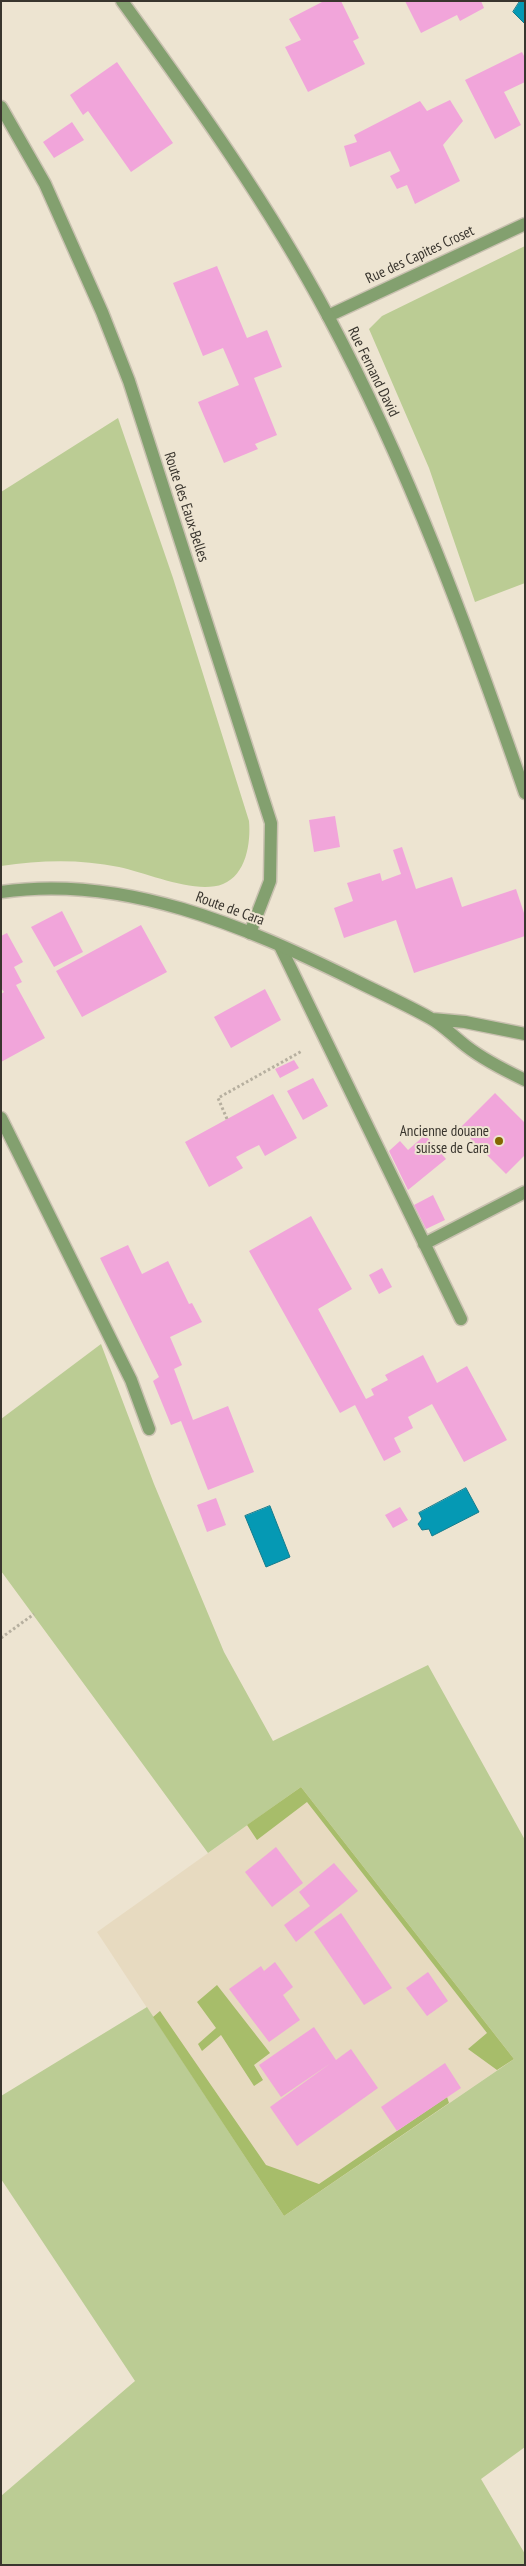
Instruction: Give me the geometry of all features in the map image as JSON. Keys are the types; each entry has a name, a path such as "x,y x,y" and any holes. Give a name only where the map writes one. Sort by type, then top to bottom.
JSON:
{"street":[{"name":"Rue Fernand David","path":"122,1 216,130 272,220 328,316 371,400 416,506 480,667 525,793"},
{"name":"Route des Eaux-Belles","path":"1,107 45,184 102,312 129,381 271,823 270,881 250,933"},
{"name":"Rue des Capites Croset","path":"328,316 525,224"},
{"name":"Route de Cara","path":"1,892 56,888 106,892 203,915 280,946 432,1019 474,1052 525,1080"},
{"path":"280,946 461,1319"},
{"name":"Route de Cara","path":"432,1019 465,1022 525,1034"},
{"path":"1,1118 131,1380 150,1429"},
{"path":"424,1244 525,1192"}],"path":[{"path":"228,1119 218,1098 325,1039"},
{"path":"1,1638 34,1614"}],"shaded area":[{"path":"301,1787 514,2059 284,2216 97,1932"}],"green space":[{"path":"525,246 525,583 475,602 429,468 369,329 382,316"},
{"path":"118,418 173,578 249,821 248,848 242,866 231,880 212,887 186,885 104,864 31,862 1,866 1,492"},
{"path":"101,1344 154,1484 224,1652 273,1741 428,1665 525,1840 525,2447 481,2479 525,2554 525,2565 1,2565 1,2496 135,2381 1,2179 1,2096 147,2007 284,2216 514,2059 301,1787 208,1853 1,1571 1,1419"},
{"path":"301,1787 514,2059 497,2070 468,2049 487,2033 307,1802 257,1840 247,1825"},
{"path":"217,1985 270,2053 254,2065 263,2080 254,2086 221,2035 202,2051 198,2044 216,2028 197,2002"},
{"path":"160,2011 266,2165 319,2184 447,2097 449,2103 284,2216 153,2017"}],"water":[{"path":"520,1 525,1 525,24 513,12"},
{"path":"466,1488 479,1512 432,1536 429,1529 422,1530 418,1524 422,1519 419,1513"},
{"path":"270,1506 290,1557 266,1567 245,1516"}],"building":[{"path":"324,1 341,1 359,38 353,41 365,64 308,92 285,47 301,40 289,19"},
{"path":"405,1 481,1 484,8 460,21 457,15 421,33"},
{"path":"522,52 525,58 525,82 504,92 521,125 495,139 465,80"},
{"path":"117,62 173,143 131,172 88,111 83,115 70,95"},
{"path":"450,100 463,121 443,145 460,181 415,204 407,185 397,189 390,176 400,171 390,151 350,167 344,146 357,142 354,135 420,101 427,111"},
{"path":"72,122 84,140 54,158 43,142"},
{"path":"217,266 247,338 267,330 282,367 254,378 277,435 255,444 258,449 224,463 198,402 239,385 223,348 203,356 173,283"},
{"path":"335,816 340,847 314,852 309,820"},
{"path":"402,847 416,889 452,877 462,907 516,889 525,916 525,936 414,973 396,920 344,938 334,908 353,901 347,883 380,873 382,881 401,874 393,850"},
{"path":"62,911 83,952 54,967 31,927"},
{"path":"141,925 167,972 82,1017 56,971"},
{"path":"7,933 23,962 14,967 22,982 16,985 45,1038 1,1062 1,994 4,992 1,988 1,936"},
{"path":"265,989 281,1020 231,1048 214,1017"},
{"path":"294,1060 299,1068 280,1078 275,1069"},
{"path":"313,1078 328,1106 303,1120 287,1091"},
{"name":"Ancienne douane suisse de Cara","path":"495,1093 525,1123 525,1155 506,1174 460,1128"},
{"path":"273,1094 297,1138 265,1156 259,1145 236,1157 243,1168 209,1187 185,1142"},
{"path":"425,1135 446,1159 408,1190 389,1151 400,1141 408,1150"},
{"path":"433,1195 445,1220 426,1229 414,1205"},
{"path":"311,1216 352,1289 318,1309 366,1399 374,1395 371,1389 388,1380 385,1375 423,1355 437,1383 467,1366 507,1440 464,1462 432,1404 408,1417 413,1428 394,1438 401,1452 384,1461 355,1405 340,1413 249,1251"},
{"path":"128,1245 142,1274 168,1261 189,1304 192,1303 202,1322 170,1337 182,1365 174,1369 193,1420 228,1406 254,1472 208,1490 181,1421 171,1425 153,1381 159,1377 100,1258"},
{"path":"382,1268 392,1287 379,1294 369,1275"},
{"path":"216,1498 226,1525 207,1532 197,1505"},
{"path":"400,1507 408,1520 393,1528 385,1515"},
{"path":"276,1847 303,1883 272,1907 245,1872"},
{"path":"334,1863 358,1891 296,1942 284,1925 310,1906 299,1892"},
{"path":"341,1913 392,1988 364,2005 314,1932"},
{"path":"275,1962 293,1987 283,1995 300,2020 269,2042 229,1989 261,1966 264,1971"},
{"path":"428,1972 448,2001 427,2016 406,1988"},
{"path":"314,2027 336,2060 351,2049 378,2088 297,2146 270,2107 331,2063 281,2097 259,2065"},
{"path":"445,2063 461,2088 397,2131 381,2107"}],"place":[{"name":"Ancienne douane suisse de Cara","path":"499,1141"}]}
